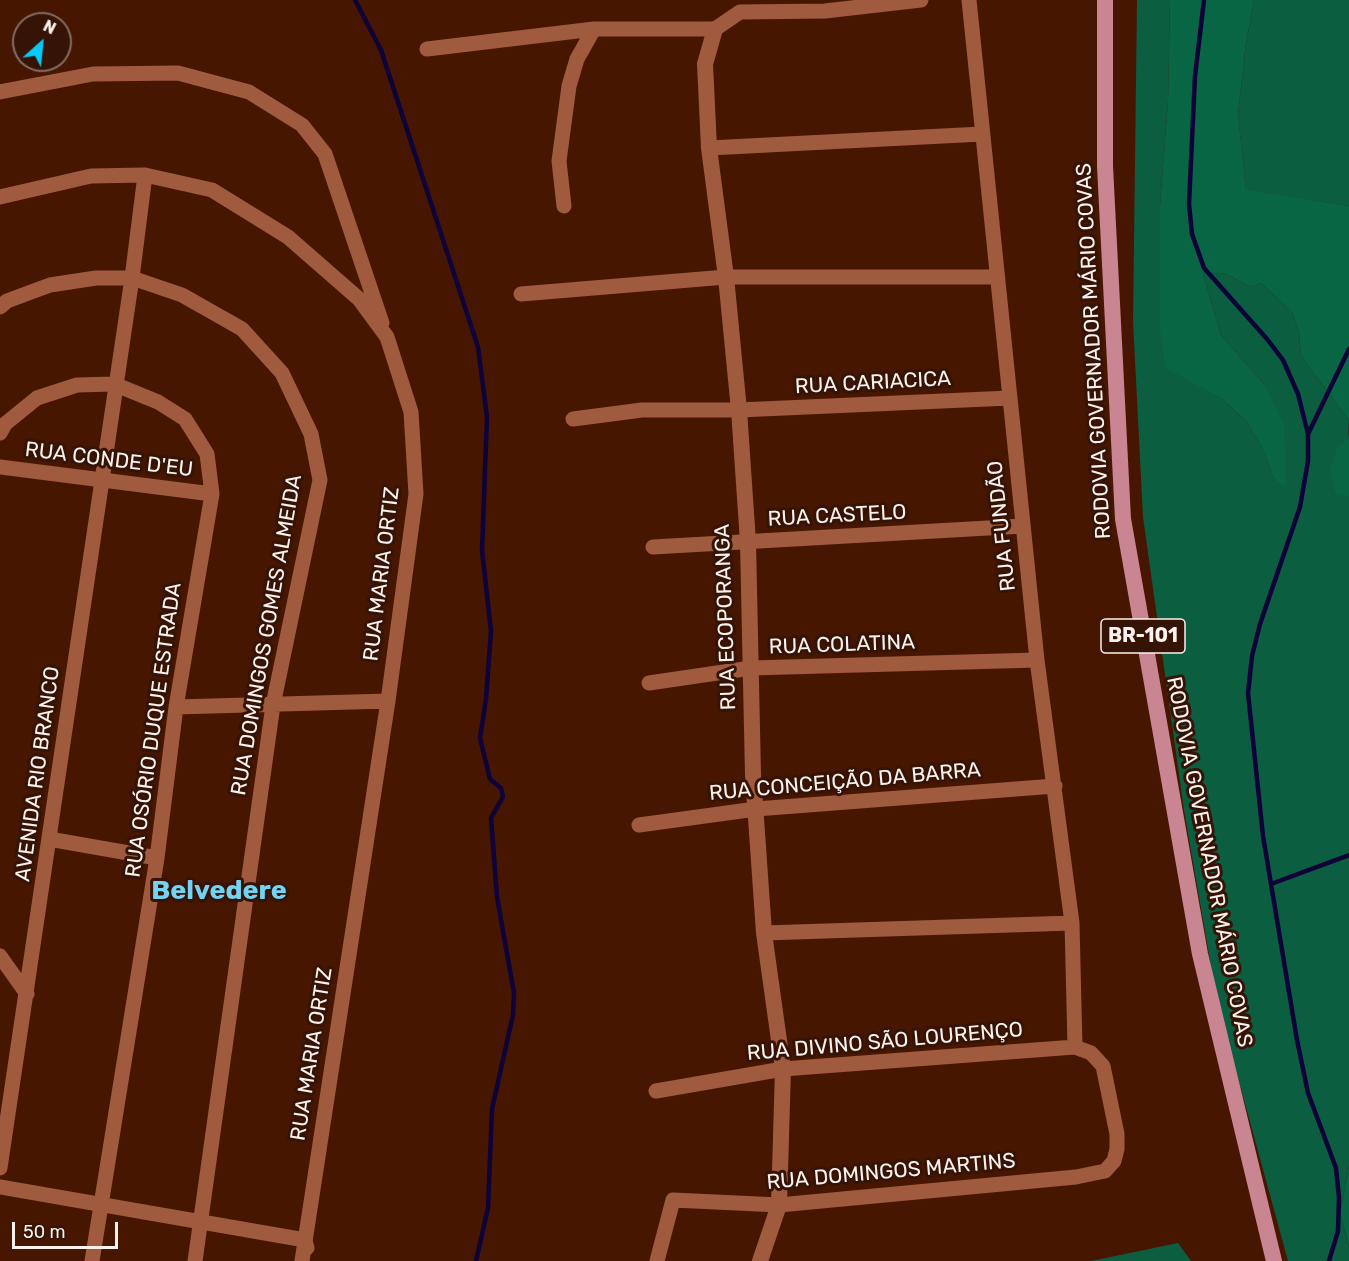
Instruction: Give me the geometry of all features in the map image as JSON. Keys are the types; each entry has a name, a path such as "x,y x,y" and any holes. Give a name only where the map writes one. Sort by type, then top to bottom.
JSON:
{"main road":[{"name":"RODOVIA GOVERNADOR MÁRIO COVAS","path":"1105,0 1105,166 1123,519 1200,954 1274,1261"}],"street":[{"path":"427,49 594,29 715,29 740,12 825,11 921,0"},
{"name":"RUA FUNDÃO","path":"969,0 1037,660 1072,923 1079,1048"},
{"path":"564,206 559,161 569,86 577,59 594,29"},
{"name":"RUA ECOPORANGA","path":"715,29 705,64 710,148 739,410 748,542 756,809 765,933 783,1069 779,1205 760,1261"},
{"path":"0,92 93,74 178,73 249,92 302,125 326,154 387,338"},
{"path":"710,148 982,134"},
{"name":"RUA MARIA ORTIZ","path":"0,197 91,176 145,175 212,190 288,237 358,299 387,338 411,412 416,494 388,701 302,1261"},
{"name":"AVENIDA RIO BRANCO","path":"0,1168 50,839 114,384 132,279 145,175"},
{"path":"520,294 726,277 998,277"},
{"name":"RUA DOMINGOS GOMES ALMEIDA","path":"0,307 7,301 50,285 96,278 132,279 182,296 242,329 282,373 311,434 320,480 273,705 195,1261"},
{"name":"RUA OSÓRIO DUQUE ESTRADA","path":"0,433 5,424 37,398 77,385 114,384 158,402 185,418 207,454 213,494 176,707 157,858 92,1261"},
{"name":"RUA CARIACICA","path":"573,419 642,410 739,410 1010,398"},
{"name":"RUA CONDE D'EU","path":"0,467 213,494"},
{"name":"RUA CASTELO","path":"653,547 1023,526"},
{"name":"RUA COLATINA","path":"649,683 751,668 1037,660"},
{"path":"176,707 388,701"},
{"name":"RUA CONCEIÇÃO DA BARRA","path":"639,825 756,809 1054,786"},
{"path":"50,839 157,858"},
{"path":"765,933 1072,923"},
{"path":"0,956 27,994"},
{"name":"RUA DIVINO SÃO LOURENÇO","path":"656,1091 783,1069 1079,1048"},
{"name":"RUA DOMINGOS MARTINS","path":"657,1261 673,1200 779,1205 1076,1177 1105,1171 1114,1161 1117,1134 1103,1066 1091,1053 1079,1048"},
{"path":"0,1187 305,1240 310,1261"}],"green space":[{"path":"1137,0 1170,0 1168,101 1160,205 1162,268 1197,384 1222,399 1247,422 1262,448 1275,481 1264,384 1221,335 1203,274 1224,273 1251,287 1261,283 1292,312 1299,332 1301,356 1349,420 1348,439 1336,494 1349,497 1349,1165 1340,1214 1349,1247 1349,1261 1288,1261 1217,1001 1184,810 1143,517 1133,321"},
{"path":"1170,0 1254,0 1246,43 1238,114 1246,190 1349,206 1349,420 1301,356 1299,332 1292,312 1261,283 1251,287 1224,273 1203,274 1221,335 1264,384 1284,425 1286,486 1275,481 1262,448 1247,422 1222,399 1166,368 1160,330 1160,205 1168,101"},
{"path":"1254,0 1349,0 1349,206 1246,191 1238,114 1246,43"},
{"path":"1349,432 1349,497 1336,495 1330,469 1337,447 1348,439"},
{"path":"1349,1165 1349,1247 1340,1214"},
{"path":"1178,1243 1191,1261 1091,1261"}],"waterway":[{"path":"355,0 381,50 478,347 487,417 482,550 491,631 486,699 480,738 490,779 501,788 503,797 491,818 497,897 514,993 513,1015 492,1109 488,1208 476,1261"},
{"path":"1204,0 1195,76 1189,204 1192,234 1204,268 1283,360 1298,394 1308,434 1308,461 1300,507 1260,624 1252,656 1248,693 1263,836 1297,1040 1308,1093 1336,1168 1339,1198 1338,1231 1329,1261"},
{"path":"1308,434 1349,349"},
{"path":"1271,884 1349,855"}],"district":[{"name":"Belvedere","path":"219,891"}]}
